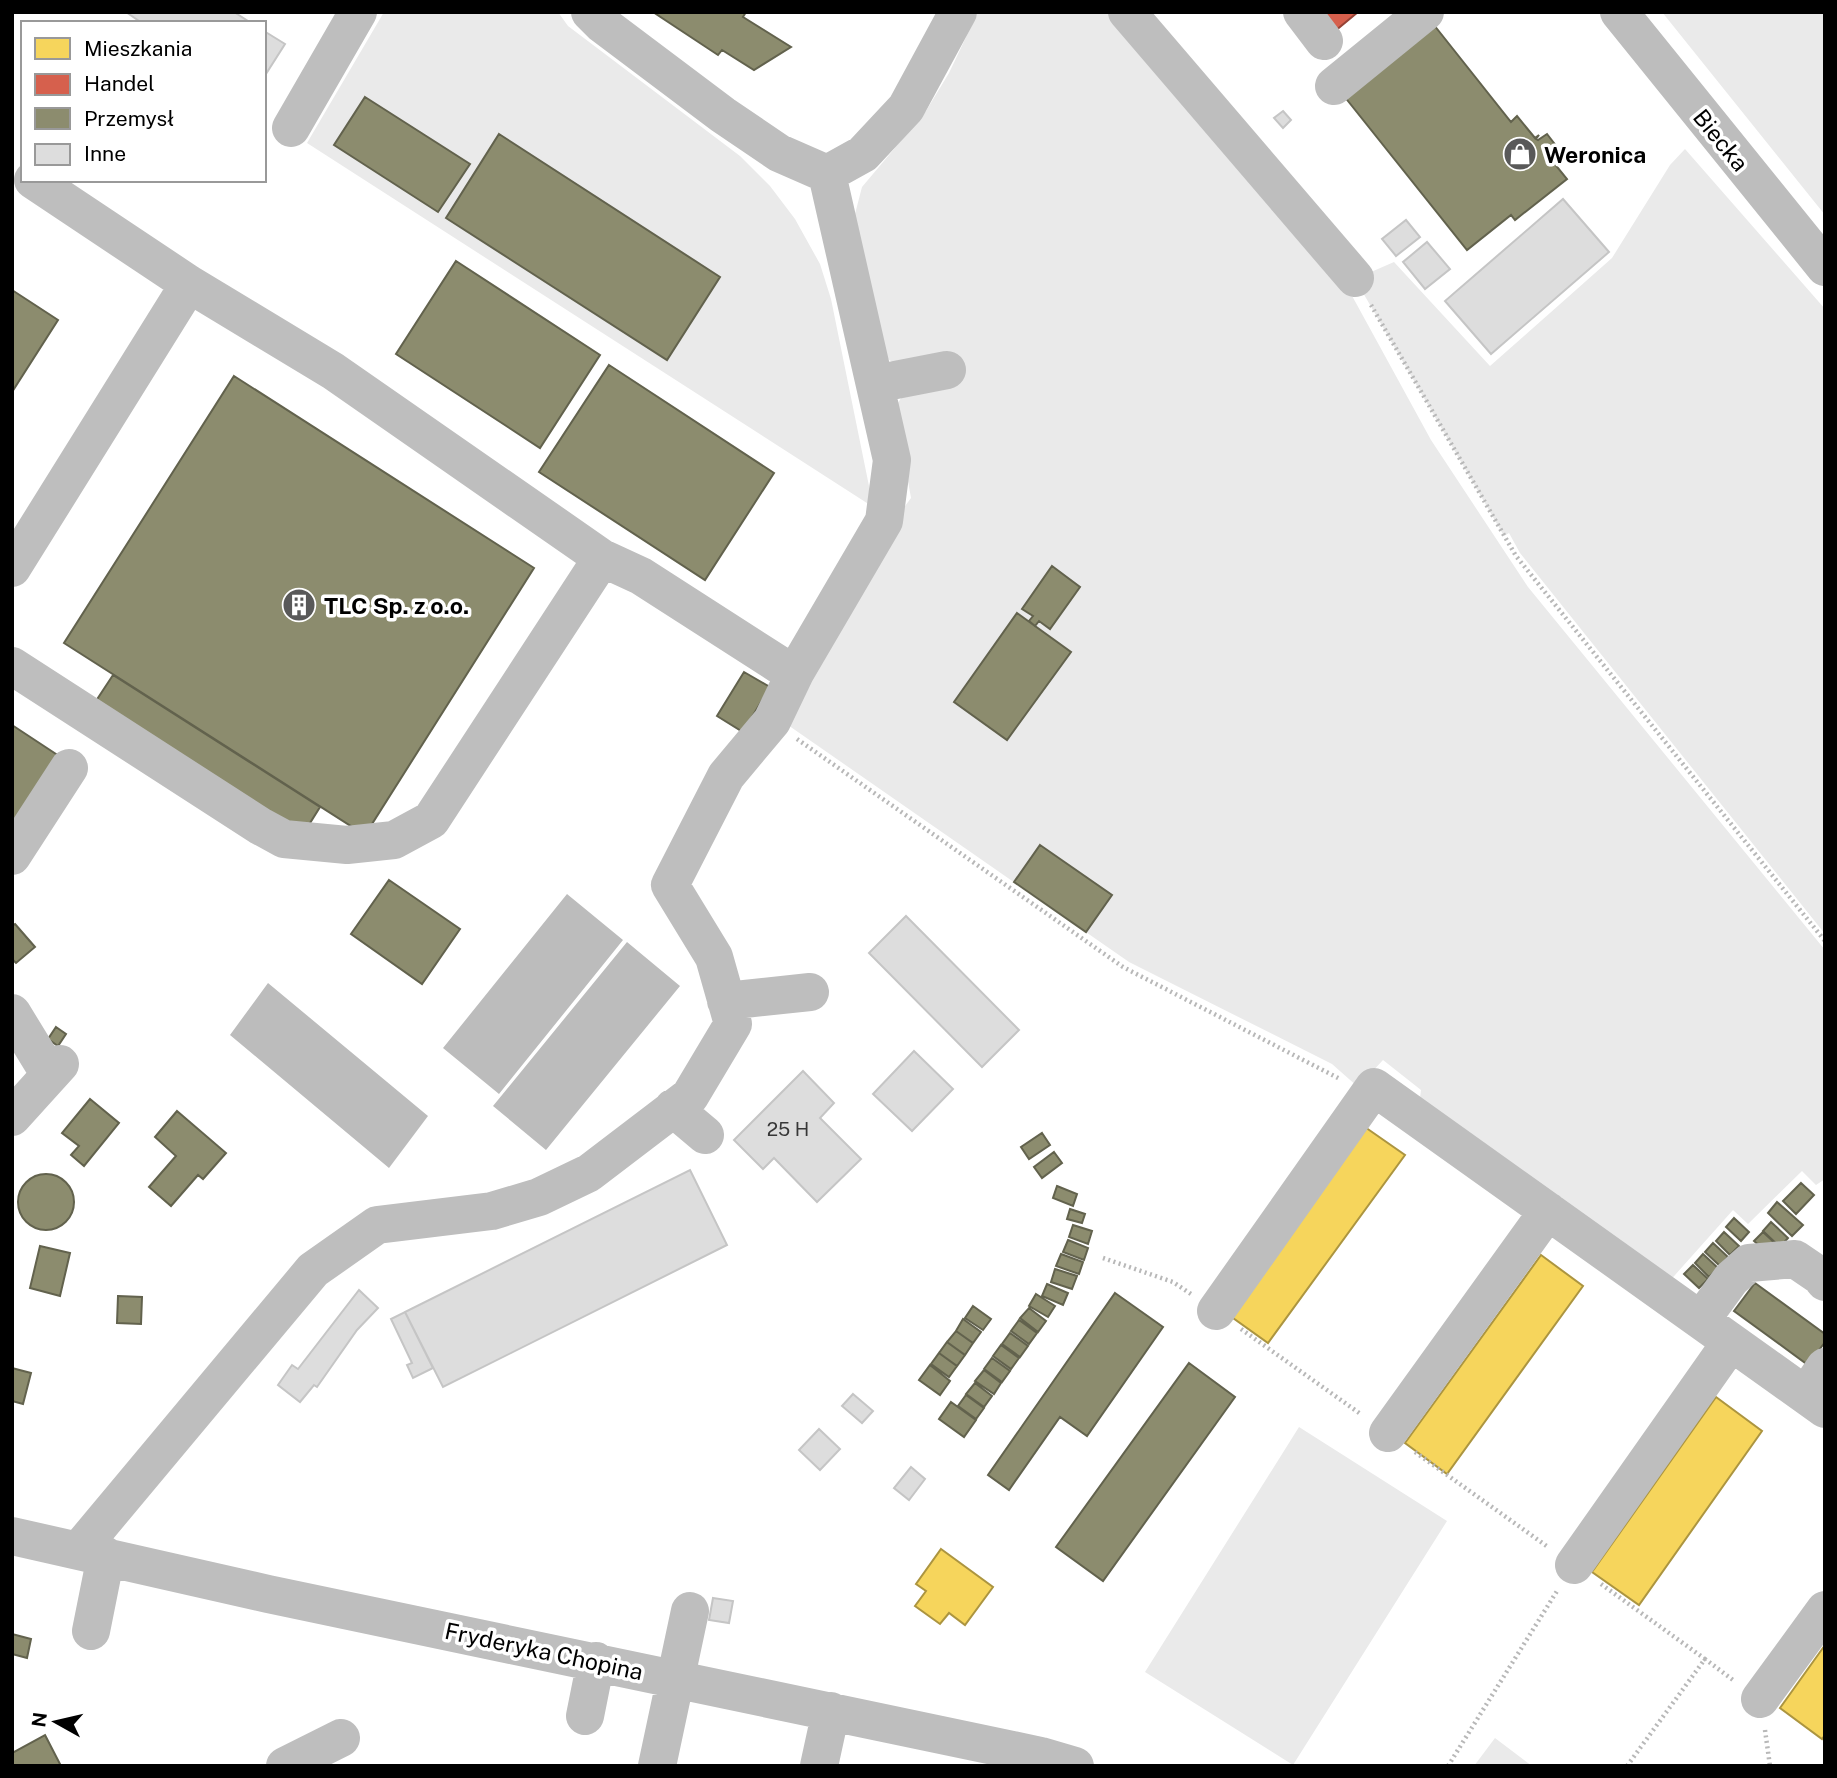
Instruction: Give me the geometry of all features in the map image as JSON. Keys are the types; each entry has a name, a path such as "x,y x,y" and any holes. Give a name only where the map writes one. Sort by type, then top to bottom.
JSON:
{"main road":[{"name":"Biecka","path":"1619,12 1825,267"}],"street":[{"path":"290,128 358,12"},
{"path":"590,12 601,24 723,115 779,153 827,174"},
{"path":"827,174 863,154 906,108 958,12"},
{"path":"1127,12 1355,278"},
{"path":"1334,86 1425,12"},
{"path":"91,1630 93,1553 313,1270 377,1225 492,1211 539,1197 589,1172 690,1096 733,1024 714,957 670,886 726,776 772,721 795,673 884,521 892,460 827,174"},
{"path":"36,182 190,284 334,371 602,558 641,576 795,673"},
{"path":"13,566 190,284"},
{"path":"875,384 947,370"},
{"path":"12,666 284,839 348,845 394,840 431,820 602,558"},
{"path":"12,856 69,768"},
{"path":"726,1001 810,992"},
{"path":"12,1013 55,1069 14,1112"},
{"path":"1216,1311 1374,1087 1731,1342 1818,1390"},
{"path":"673,1108 705,1135"},
{"path":"1388,1433 1548,1211"},
{"path":"1701,1320 1731,1279 1749,1263 1795,1259 1825,1282"},
{"path":"1574,1565 1731,1342"},
{"name":"Fryderyka Chopina","path":"12,1536 268,1594 1041,1755 1075,1766"},
{"path":"1760,1699 1825,1610"},
{"path":"657,1766 690,1611"},
{"path":"586,1716 596,1661"},
{"path":"819,1766 831,1711"},
{"path":"285,1766 341,1738"}],"path":[{"path":"1355,278 1516,555 1825,941"},
{"path":"772,721 1123,967 1335,1074 1365,1099"},
{"path":"1448,1766 1574,1565"},
{"path":"1627,1766 1705,1659 1760,1699"}],"shaded area":[{"path":"384,12 558,12 568,26 740,156 770,186 795,219 820,264 831,299 869,486 870,505 307,143"},
{"path":"978,12 1107,12 1137,42 1345,283 1431,440 1528,587 1825,950 1825,1179 1816,1185 1802,1171 1748,1224 1733,1210 1667,1284 1419,1106 1421,1090 1383,1060 1358,1087 1332,1064 1129,962 785,723 880,540 911,498 895,408 904,393 898,366 885,357 855,214 862,187 926,111 949,73"},
{"path":"1662,12 1825,12 1825,215"},
{"path":"1685,149 1825,309 1825,934 1520,553 1509,533 1504,536 1355,279 1394,262 1490,366 1612,258 1670,165"},
{"path":"567,894 623,940 499,1094 443,1048"},
{"path":"627,942 680,986 546,1150 493,1106"},
{"path":"268,983 428,1116 389,1168 230,1035"},
{"path":"1299,1427 1447,1521 1293,1765 1145,1672"},
{"path":"1495,1738 1532,1766 1474,1766"}],"building: Mieszkania":[{"path":"1362,1125 1405,1155 1268,1343 1226,1313"},
{"path":"1541,1255 1583,1286 1447,1474 1405,1443"},
{"path":"1716,1397 1762,1431 1639,1605 1592,1572"},
{"path":"941,1549 993,1587 965,1625 949,1613 940,1624 915,1606 926,1591 916,1584"},
{"path":"1825,1645 1825,1735 1822,1739 1780,1708"}],"building: Handel":[{"path":"1320,12 1358,12 1335,31"}],"building: Przemysł":[{"path":"653,12 746,12 743,17 791,47 754,70 722,50 718,55"},
{"path":"1434,25 1511,122 1517,116 1535,138 1539,135 1536,139 1538,140 1547,134 1557,147 1548,153 1553,154 1549,157 1567,179 1515,220 1511,215 1467,250 1344,96"},
{"path":"365,97 470,164 438,212 334,145"},
{"path":"499,134 720,277 667,360 446,218"},
{"path":"456,261 600,355 540,448 396,354"},
{"path":"12,290 58,320 12,392"},
{"path":"609,365 774,473 705,580 539,472"},
{"name":"TLC Sp. z o.o.","path":"234,376 534,568 365,835 64,643"},
{"path":"1052,566 1080,587 1050,629 1039,621 1035,626 1029,621 1033,616 1022,609"},
{"path":"1017,613 1071,652 1007,740 954,702"},
{"path":"744,672 770,687 743,732 717,716"},
{"path":"113,675 320,807 300,839 92,707"},
{"path":"12,725 59,756 12,828"},
{"path":"1040,845 1112,895 1086,932 1014,882"},
{"path":"389,880 460,929 422,984 351,934"},
{"path":"15,924 35,947 16,963 12,959 12,926"},
{"path":"56,1027 66,1034 58,1046 48,1039"},
{"path":"90,1099 119,1123 84,1166 71,1155 79,1146 62,1133"},
{"path":"177,1111 226,1153 203,1179 198,1175 171,1206 149,1187 176,1156 155,1137"},
{"path":"1042,1133 1050,1145 1029,1159 1021,1147"},
{"path":"1054,1152 1062,1163 1042,1178 1034,1167"},
{"path":"46,1174 57,1176 66,1182 72,1191 72,1213 66,1222 57,1228 46,1230 35,1228 26,1222 20,1213 18,1202 20,1191 26,1182 35,1176"},
{"path":"1801,1183 1814,1195 1796,1214 1783,1201"},
{"path":"1057,1186 1077,1194 1073,1206 1053,1198"},
{"path":"1777,1202 1803,1225 1792,1236 1768,1213"},
{"path":"1070,1209 1085,1214 1082,1223 1067,1219"},
{"path":"1734,1218 1749,1232 1741,1241 1726,1227"},
{"path":"1771,1222 1788,1238 1780,1247 1763,1231"},
{"path":"1073,1225 1092,1231 1088,1244 1069,1237"},
{"path":"1724,1232 1739,1246 1730,1255 1716,1241"},
{"path":"1763,1232 1778,1246 1769,1254 1754,1241"},
{"path":"1068,1240 1088,1248 1084,1260 1063,1252"},
{"path":"1713,1243 1728,1257 1720,1266 1705,1252"},
{"path":"40,1246 70,1253 60,1296 30,1288"},
{"path":"1061,1254 1083,1262 1079,1274 1056,1266"},
{"path":"1703,1254 1718,1268 1709,1277 1695,1263"},
{"path":"1693,1265 1708,1279 1699,1288 1684,1274"},
{"path":"1055,1269 1077,1276 1072,1289 1051,1282"},
{"path":"1755,1283 1825,1334 1825,1342 1808,1365 1734,1311"},
{"path":"1047,1284 1068,1293 1063,1305 1042,1296"},
{"path":"1115,1293 1163,1327 1087,1436 1060,1417 1009,1490 988,1475"},
{"path":"1036,1294 1055,1306 1048,1317 1029,1306"},
{"path":"118,1296 142,1297 141,1324 117,1323"},
{"path":"973,1306 991,1319 983,1330 965,1318"},
{"path":"1029,1308 1046,1321 1038,1332 1020,1318"},
{"path":"963,1319 981,1332 973,1343 956,1331"},
{"path":"1019,1320 1037,1333 1029,1344 1011,1331"},
{"path":"956,1331 973,1343 965,1355 947,1342"},
{"path":"1010,1333 1028,1346 1020,1357 1002,1344"},
{"path":"947,1342 965,1355 957,1366 939,1353"},
{"path":"1001,1345 1019,1358 1011,1369 993,1356"},
{"path":"939,1353 957,1366 949,1377 931,1364"},
{"path":"992,1358 1010,1371 1002,1382 984,1369"},
{"path":"1189,1363 1235,1397 1103,1581 1056,1547"},
{"path":"930,1365 950,1381 940,1395 919,1380"},
{"path":"12,1368 31,1373 23,1404 12,1401"},
{"path":"984,1370 1001,1383 994,1394 975,1381"},
{"path":"975,1383 992,1396 984,1407 966,1394"},
{"path":"966,1395 984,1408 976,1419 958,1406"},
{"path":"951,1402 976,1420 964,1437 939,1419"},
{"path":"12,1634 31,1639 27,1658 12,1654"},
{"path":"45,1735 61,1766 12,1766 12,1753"}],"building: Inne":[{"path":"126,12 234,12 248,21 139,21"},
{"path":"266,32 285,44 266,74"},
{"path":"1283,111 1291,120 1283,128 1274,118"},
{"path":"1563,199 1609,252 1491,354 1445,301"},
{"path":"1406,220 1420,237 1396,256 1382,239"},
{"path":"1427,242 1450,269 1425,289 1403,262"},
{"path":"906,916 1019,1030 982,1067 869,953"},
{"path":"914,1051 953,1089 912,1131 873,1094"},
{"path":"803,1071 834,1103 820,1118 861,1159 817,1202 774,1158 763,1169 734,1140"},
{"path":"690,1170 727,1245 443,1387 405,1312"},
{"path":"359,1290 378,1308 357,1330 317,1387 314,1385 300,1402 278,1385 292,1365 298,1369"},
{"path":"405,1312 433,1368 413,1378 407,1365 412,1363 391,1319"},
{"path":"853,1394 873,1411 862,1423 842,1406"},
{"path":"819,1429 840,1449 820,1470 799,1450"},
{"path":"911,1467 925,1479 909,1500 894,1488"},
{"path":"713,1598 733,1601 729,1623 709,1620"}],"place":[{"name":"Weronica","path":"1520,154"},
{"name":"TLC Sp. z o.o.","path":"299,605"}]}
